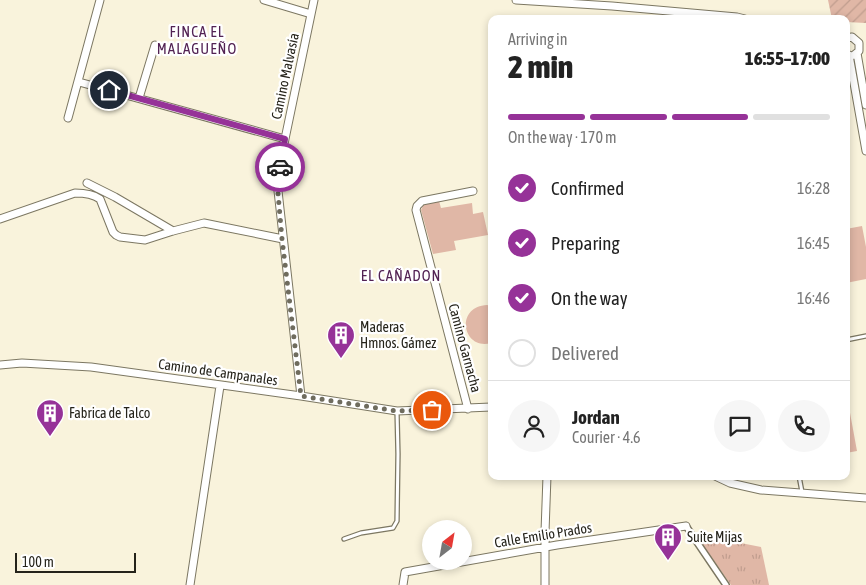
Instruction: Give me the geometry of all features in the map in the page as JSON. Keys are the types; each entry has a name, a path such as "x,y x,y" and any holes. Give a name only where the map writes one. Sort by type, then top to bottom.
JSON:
{"street":[{"path":"68,118 100,0"},
{"path":"264,0 311,14"},
{"name":"Camino Malvasía","path":"301,396 277,182 314,0"},
{"path":"516,0 613,3 719,15"},
{"path":"850,37 859,43 860,48 857,53 866,105"},
{"path":"139,98 155,45"},
{"path":"850,55 857,53"},
{"path":"850,70 866,151"},
{"path":"79,82 285,139"},
{"path":"87,183 115,197 172,231"},
{"name":"Camino Garnacha","path":"468,409 416,210 422,201 473,190"},
{"path":"0,219 75,193 82,193 96,196 100,199 113,232 116,235 145,240 204,223 282,239"},
{"name":"Camino de Campanales","path":"0,364 22,363 91,367 397,411 488,407"},
{"path":"190,585 220,386"},
{"path":"545,585 547,480"},
{"path":"724,480 761,490 866,498"},
{"path":"686,526 726,585"},
{"name":"Calle Emilio Prados","path":"403,585 405,572 545,547 686,526"}],"lane":[{"path":"850,339 866,336"},
{"path":"344,539 361,533 393,528 396,525 397,411"},
{"path":"800,480 802,492"}],"green space":[{"path":"828,0 866,0 866,23 850,22 850,15 831,15"},
{"path":"439,201 441,208 472,203 473,214 483,212 488,235 454,241 456,250 433,254 421,210 424,204"},
{"path":"862,226 866,247 866,279 850,282 850,228"},
{"path":"488,305 488,343 481,344 474,341 466,328 466,320 470,313 477,308"},
{"path":"850,413 857,451 850,452"},
{"path":"695,534 761,547 769,585 731,585"}],"way so far":[{"path":"280,167 277,182 282,239 301,396 397,411 432,410"}],"place":[{"name":"Maderas Hmnos. Gámez","path":"341,359"},
{"name":"Fabrica de Talco","path":"50,437"},
{"name":"Suite Mijas","path":"668,561"}],"district":[{"name":"FINCA EL MALAGUEÑO","path":"197,40"},
{"name":"EL CAÑADON","path":"401,276"}],"route":[{"path":"109,90 285,139 280,167"}]}
